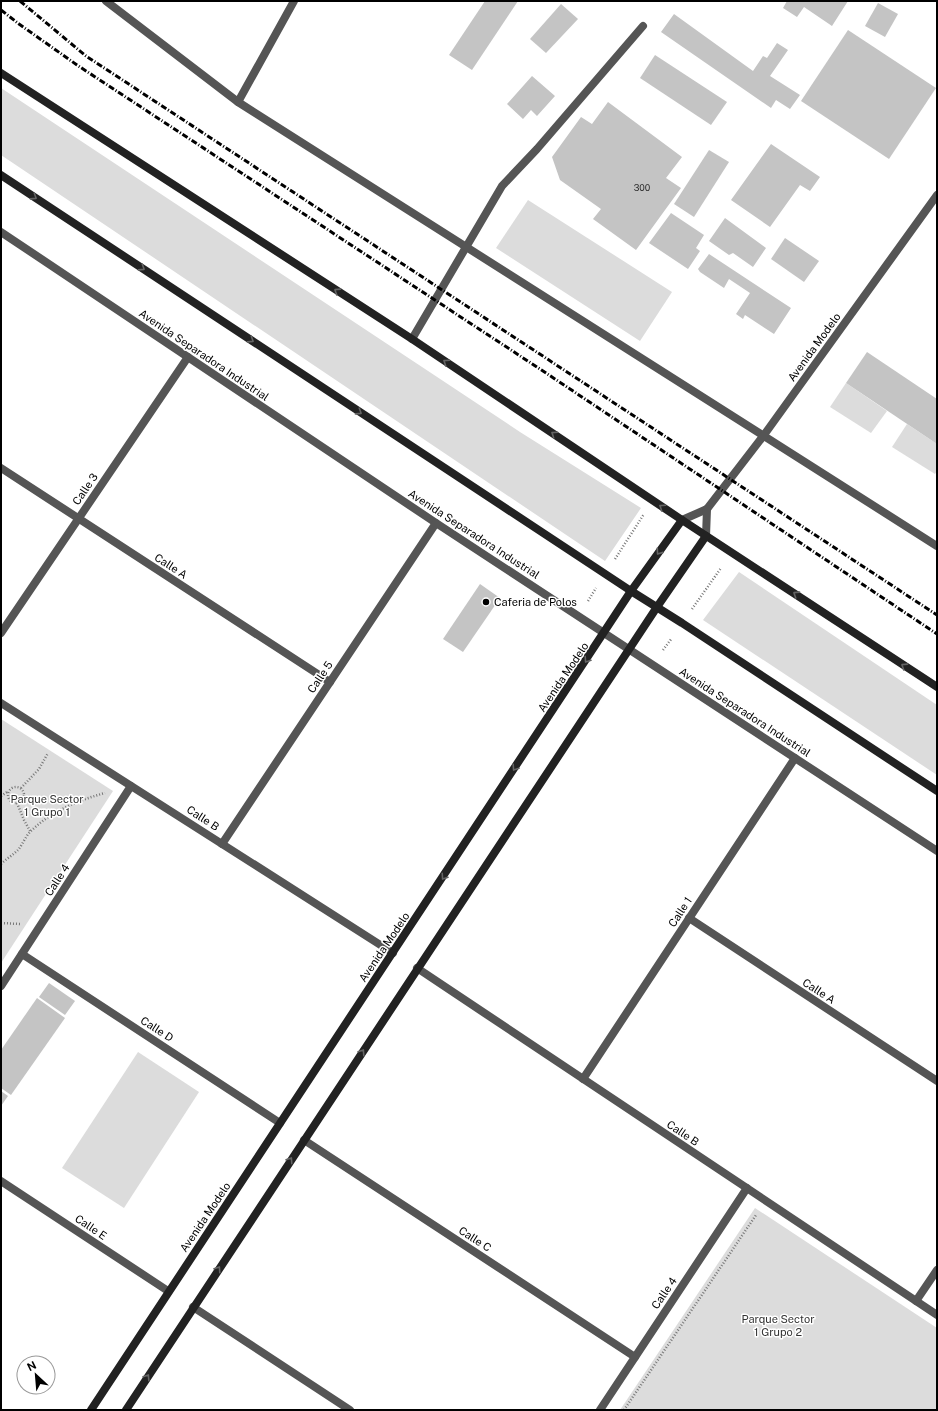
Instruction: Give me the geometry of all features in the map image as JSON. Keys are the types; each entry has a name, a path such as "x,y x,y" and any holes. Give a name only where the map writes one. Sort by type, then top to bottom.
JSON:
{"main road":[{"path":"1,73 412,339 706,536 937,687"},
{"path":"1,176 937,791"},
{"name":"Avenida Modelo","path":"91,1410 168,1291 605,633 631,591 682,520"},
{"path":"126,1410 628,649 706,536"}],"street":[{"path":"106,1 238,102 937,546"},
{"path":"238,102 294,1"},
{"path":"412,339 502,186 537,149 643,26"},
{"name":"Avenida Modelo","path":"682,520 707,509 764,435 937,195"},
{"name":"Avenida Separadora Industrial","path":"1,232 436,523 937,851"},
{"name":"Calle 3","path":"1,632 188,357"},
{"name":"Calle A","path":"1,468 330,682"},
{"path":"706,536 707,509"},
{"name":"Calle 5","path":"222,844 436,523"},
{"name":"Calle B","path":"1,703 393,952"},
{"name":"Calle 1","path":"583,1079 795,758"},
{"name":"Calle 4","path":"1,986 132,786"},
{"name":"Calle A","path":"689,918 937,1081"},
{"name":"Calle D","path":"22,954 280,1123"},
{"name":"Calle B","path":"417,968 937,1315"},
{"name":"Calle C","path":"304,1140 635,1357"},
{"name":"Calle E","path":"2,1185 168,1291"},
{"name":"Calle 4","path":"600,1410 747,1188"},
{"path":"916,1301 937,1270"},
{"path":"193,1307 350,1410"}],"path":[{"path":"43,748 55,756"},
{"path":"20,788 39,768 49,752"},
{"path":"1,796 11,788 20,788 24,793 20,803 14,804 10,801 7,796 8,791"},
{"path":"1,864 17,851 30,831 54,813 83,799 110,791 106,798"},
{"path":"17,803 30,831"},
{"path":"1,923 24,924 20,930"},
{"path":"624,1410 756,1213 763,1218"}],"green space":[{"path":"1,88 520,432 641,508 605,561 1,155"},
{"path":"528,200 672,292 640,341 496,248"},
{"path":"846,383 887,411 871,433 830,407"},
{"path":"907,424 937,444 937,471 935,474 892,447"},
{"path":"739,572 937,705 937,775 703,620"},
{"name":"Parque Sector 1 Grupo 1","path":"1,719 113,791 1,963"},
{"path":"138,1052 199,1092 124,1208 62,1168"},
{"name":"Parque Sector 1 Grupo 2","path":"755,1208 937,1328 937,1410 620,1410"}],"building":[{"path":"485,1 518,1 472,70 449,55"},
{"path":"787,1 848,1 832,26 804,7 797,17 783,8"},
{"path":"878,3 898,14 885,37 865,26"},
{"path":"561,4 578,19 546,53 530,39"},
{"path":"674,14 753,71 763,56 767,58 777,43 788,50 770,76 800,95 790,109 776,100 771,108 661,32"},
{"path":"848,30 936,88 889,159 801,101"},
{"path":"655,55 727,102 711,125 640,78"},
{"path":"532,76 555,96 537,116 531,110 523,119 507,104"},
{"path":"608,102 682,157 666,178 681,188 636,250 593,219 601,209 560,180 552,157 581,117 592,124"},
{"path":"771,144 820,177 810,191 800,185 770,227 731,200"},
{"path":"709,150 729,162 694,217 674,204"},
{"path":"671,213 704,235 696,248 700,251 688,269 649,243"},
{"path":"725,218 766,248 753,267 733,253 729,255 709,241"},
{"path":"785,238 819,261 804,282 771,259"},
{"path":"709,254 791,308 774,334 745,315 743,319 736,314 750,293 729,279 724,288 700,272 698,269"},
{"path":"867,352 937,399 937,444 846,383"},
{"path":"480,584 500,598 463,652 443,639"},
{"path":"49,983 75,1001 65,1015 39,997"},
{"path":"37,998 65,1018 11,1095 1,1088 1,1050"},
{"path":"1,1091 8,1096 1,1106"}],"railway":[{"path":"20,1 86,56 937,615"},
{"path":"1,10 77,65 543,371 937,634"}],"place":[{"name":"Caferia de Polos","path":"486,602"}]}
